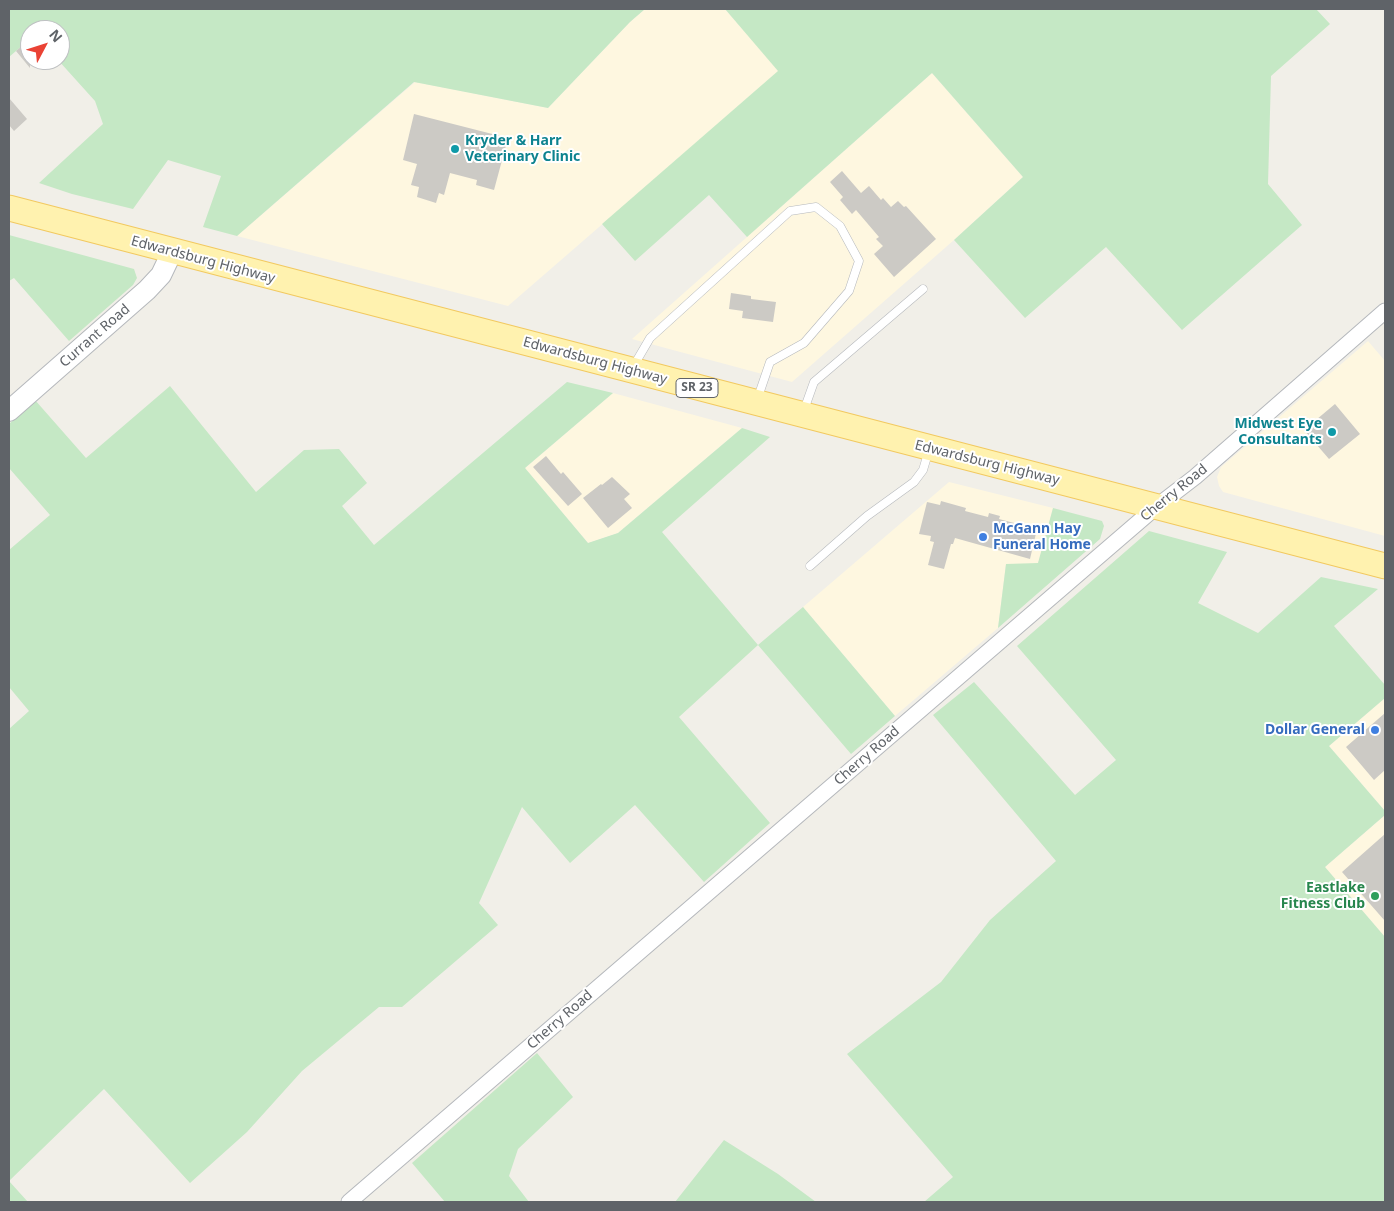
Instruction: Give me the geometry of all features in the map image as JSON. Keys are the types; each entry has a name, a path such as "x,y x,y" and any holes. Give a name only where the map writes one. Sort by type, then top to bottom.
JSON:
{"main road":[{"name":"Edwardsburg Highway","path":"9,208 172,252 1385,566"}],"street":[{"name":"Currant Road","path":"9,411 148,290 161,275 172,252"},
{"name":"Cherry Road","path":"349,1202 1156,506 1195,477 1385,311"}],"lane":[{"path":"631,370 650,338 790,212 816,207 840,226 859,261 849,291 804,343 770,362 756,403"},
{"path":"802,415 814,382 923,289"},
{"path":"810,566 867,516 914,482 923,470 929,448"}],"shaded area":[{"path":"645,9 725,9 779,71 508,306 237,236 415,82 548,108 630,22"},
{"path":"932,73 1023,177 954,240 792,382 632,339"},
{"path":"1368,341 1385,361 1385,536 1223,492 1217,477 1221,467"},
{"path":"613,393 742,428 618,533 588,543 525,468"},
{"path":"949,482 1053,508 1038,564 1006,564 998,628 895,716 803,607"},
{"path":"1385,698 1385,811 1329,746"},
{"path":"1385,815 1385,937 1325,867"}],"green space":[{"path":"11,9 645,9 630,22 548,108 414,82 237,236 203,227 221,176 168,160 133,209 72,194 39,183 103,124 95,101 67,70 70,70 70,20 20,20 20,48 9,57 9,11"},
{"path":"725,9 1316,9 1330,24 1271,76 1268,184 1302,225 1182,330 1106,247 1025,318 954,240 1023,177 932,73 747,237 709,195 635,261 602,224 778,71"},
{"path":"9,235 134,269 137,278 133,285 69,341 14,278 9,281"},
{"path":"567,382 613,393 525,468 588,543 618,533 742,428 770,437 662,532 758,645 679,717 770,823 704,882 635,805 570,863 522,807 479,903 498,925 402,1007 379,1007 302,1071 247,1132 190,1183 104,1089 9,1181 9,729 29,711 9,687 9,550 50,515 9,468 9,424 35,400 86,458 170,386 256,492 304,450 339,449 367,483 342,506 374,545"},
{"path":"1053,508 1102,521 1104,526 1100,539 998,628 1006,564 1038,563"},
{"path":"1149,531 1227,552 1198,603 1258,633 1321,577 1378,589 1334,626 1385,685 1385,698 1329,746 1385,811 1385,815 1325,867 1385,937 1385,1202 924,1202 953,1177 847,1054 941,982 990,920 1056,861 933,715 974,682 1075,795 1116,760 1017,646"},
{"path":"803,607 895,716 851,754 758,645"},
{"path":"537,1053 573,1097 518,1149 509,1176 529,1202 445,1202 412,1163"},
{"path":"724,1140 778,1174 816,1202 675,1202"},
{"path":"9,1181 28,1202 9,1202"}],"building":[{"path":"20,48 20,56 16,51"},
{"path":"9,98 27,119 14,131 9,125"},
{"name":"Kryder & Harr Veterinary Clinic","path":"414,114 508,138 494,190 476,185 477,180 450,173 444,195 439,193 436,203 417,197 419,187 411,185 417,164 403,160"},
{"path":"842,171 861,193 869,186 881,200 883,198 891,207 898,201 904,207 906,206 936,239 894,277 874,254 883,246 876,239 879,237 856,210 852,214 840,200 843,197 830,182"},
{"path":"731,293 751,296 751,299 776,302 773,322 742,318 743,311 729,309"},
{"name":"Midwest Eye Consultants","path":"1335,404 1360,434 1329,459 1304,430"},
{"path":"546,456 582,494 568,506 533,467"},
{"path":"612,477 630,494 624,499 632,508 608,528 583,498"},
{"name":"McGann Hay Funeral Home","path":"941,501 966,508 965,511 988,517 989,513 1000,516 999,519 1037,529 1030,559 955,538 953,544 951,544 944,569 928,565 934,542 930,541 931,536 919,534 927,502 940,505"},
{"name":"Dollar General","path":"1385,713 1385,770 1374,780 1346,747"},
{"name":"Eastlake Fitness Club","path":"1385,834 1385,921 1342,872"}],"place":[{"name":"Kryder & Harr Veterinary Clinic","path":"455,149"},
{"name":"Midwest Eye Consultants","path":"1332,432"},
{"name":"McGann Hay Funeral Home","path":"983,537"},
{"name":"Dollar General","path":"1375,730"},
{"name":"Eastlake Fitness Club","path":"1375,896"}]}
